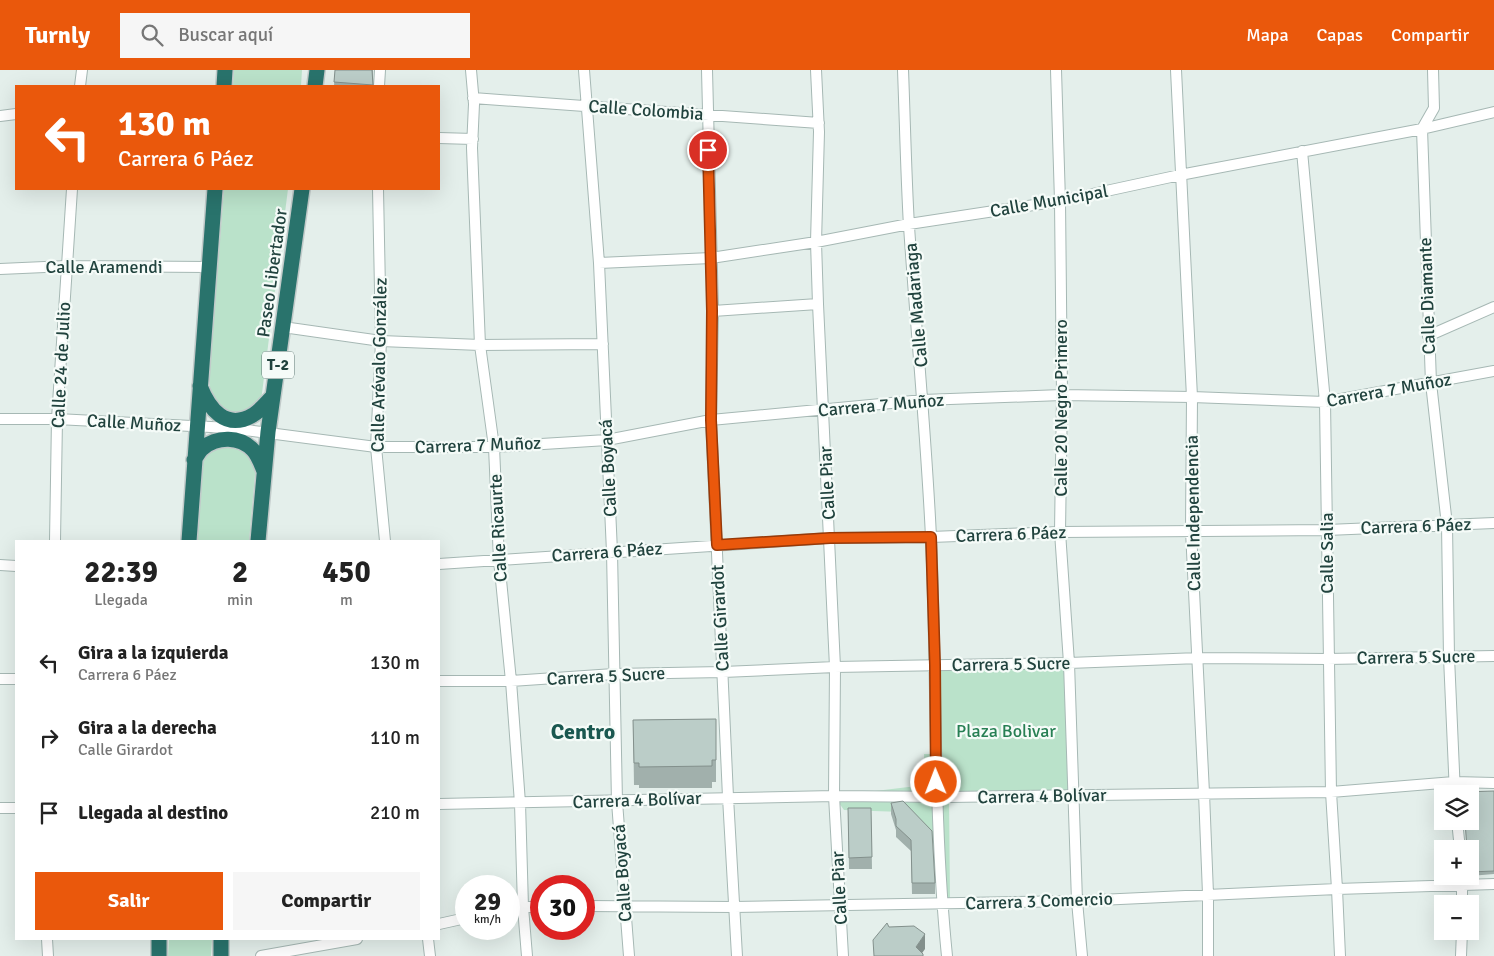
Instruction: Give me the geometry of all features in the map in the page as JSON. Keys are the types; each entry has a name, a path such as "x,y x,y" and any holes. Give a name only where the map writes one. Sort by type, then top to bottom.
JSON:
{"highway":[{"path":"224,85 225,70"},
{"path":"189,540 215,190"},
{"name":"Paseo Libertador","path":"258,540 268,432 302,190"},
{"path":"200,386 205,398 217,415 228,419 241,420 253,414 273,396"},
{"path":"194,460 203,448 217,440 228,438 241,442 253,450 264,470"},
{"path":"158,956 159,940"},
{"path":"221,940 221,956"}],"street":[{"path":"80,85 82,70"},
{"path":"379,85 380,70"},
{"name":"Calle Ricaurte","path":"471,70 474,98 473,139 480,345 494,448 499,560 511,681 520,803 523,907 527,956"},
{"name":"Calle Boyacá","path":"584,70 599,263 612,552 617,802 629,956"},
{"name":"Calle Girardot","path":"707,70 712,311 711,420 737,956"},
{"name":"Calle Piar","path":"816,70 819,123 816,242 835,667 834,796 841,905 842,956"},
{"name":"Calle Madariaga","path":"903,70 909,224 923,400 931,537 935,665 936,796 947,956"},
{"name":"Calle 20 Negro Primero","path":"1056,70 1060,202 1062,395 1060,532 1069,663 1077,901 1082,956"},
{"name":"Calle Independencia","path":"1176,70 1192,397 1191,531 1204,793 1208,894 1208,956"},
{"path":"1422,129 1434,108 1433,70"},
{"name":"Calle Colombia","path":"474,98 819,123"},
{"name":"Calle Municipal","path":"599,263 711,258 816,242 909,224 1060,202 1180,175 1422,129 1494,112"},
{"path":"0,116 15,114"},
{"name":"Calle Diamante","path":"1422,129 1428,336 1431,383 1447,525 1449,657 1454,785"},
{"path":"440,138 473,139"},
{"name":"Calle Salia","path":"1302,151 1325,402 1331,792 1338,889 1340,956"},
{"name":"Calle 24 de Julio","path":"55,540 57,419 72,190"},
{"name":"Calle Arévalo González","path":"378,190 381,341 376,447 385,540"},
{"name":"Calle Aramendi","path":"0,269 67,266 208,267"},
{"path":"712,311 818,304"},
{"path":"1428,336 1494,307"},
{"path":"283,327 381,341 480,345 603,344"},
{"name":"Carrera 7 Muñoz","path":"268,432 376,447 494,448 607,440 711,420 923,400 1062,395 1325,402 1494,371"},
{"name":"Calle Muñoz","path":"0,419 57,419 196,426 268,432"},
{"name":"Carrera 6 Páez","path":"440,564 830,538 931,537 1060,532 1327,530 1494,523"},
{"path":"0,565 15,566"},
{"name":"Carrera 5 Sucre","path":"440,681 511,681 614,674 1198,658 1328,659 1494,656"},
{"path":"0,679 15,679"},
{"name":"Carrera 4 Bolívar","path":"440,804 617,802 834,796 1331,792 1454,782 1494,783"},
{"path":"0,808 15,808"},
{"name":"Carrera 3 Comercio","path":"595,906 734,907 1077,901 1434,883"},
{"name":"Carrera 3 Comercio","path":"1479,883 1494,884"},
{"path":"520,908 530,907"},
{"path":"440,924 455,920"},
{"path":"47,940 48,956"},
{"path":"262,956 351,940"},
{"path":"428,940 430,956"},
{"path":"1461,956 1462,940"}],"green space":[{"path":"234,70 302,70 301,85 233,85"},
{"path":"224,190 288,190 261,401 250,410 236,414 217,409 211,396 209,378"},
{"path":"240,445 256,464 249,540 194,540 201,458 207,449"},
{"name":"Plaza Bolivar","path":"1069,663 1073,795 949,797 950,900 939,900 935,845 903,812 844,810 834,796 925,785 924,754 935,754 935,665"},
{"path":"169,940 212,940 211,956 168,956"}],"building":[{"path":"335,70 372,70 373,85 334,82"},
{"path":"716,719 716,760 712,760 712,766 639,767 639,763 634,763 633,720"},
{"path":"1479,791 1494,791 1494,871 1479,872 1479,840 1466,840 1466,830 1479,830"},
{"path":"903,801 932,831 935,883 912,883 911,840 896,826 891,803"},
{"path":"848,808 871,808 872,857 849,858"},
{"path":"887,923 889,927 914,926 925,934 916,947 923,956 874,956 873,940"}],"district":[{"name":"Centro","path":"583,731"}],"route":[{"path":"708,150 712,311 711,420 717,545 830,538 931,537 936,782"}]}
